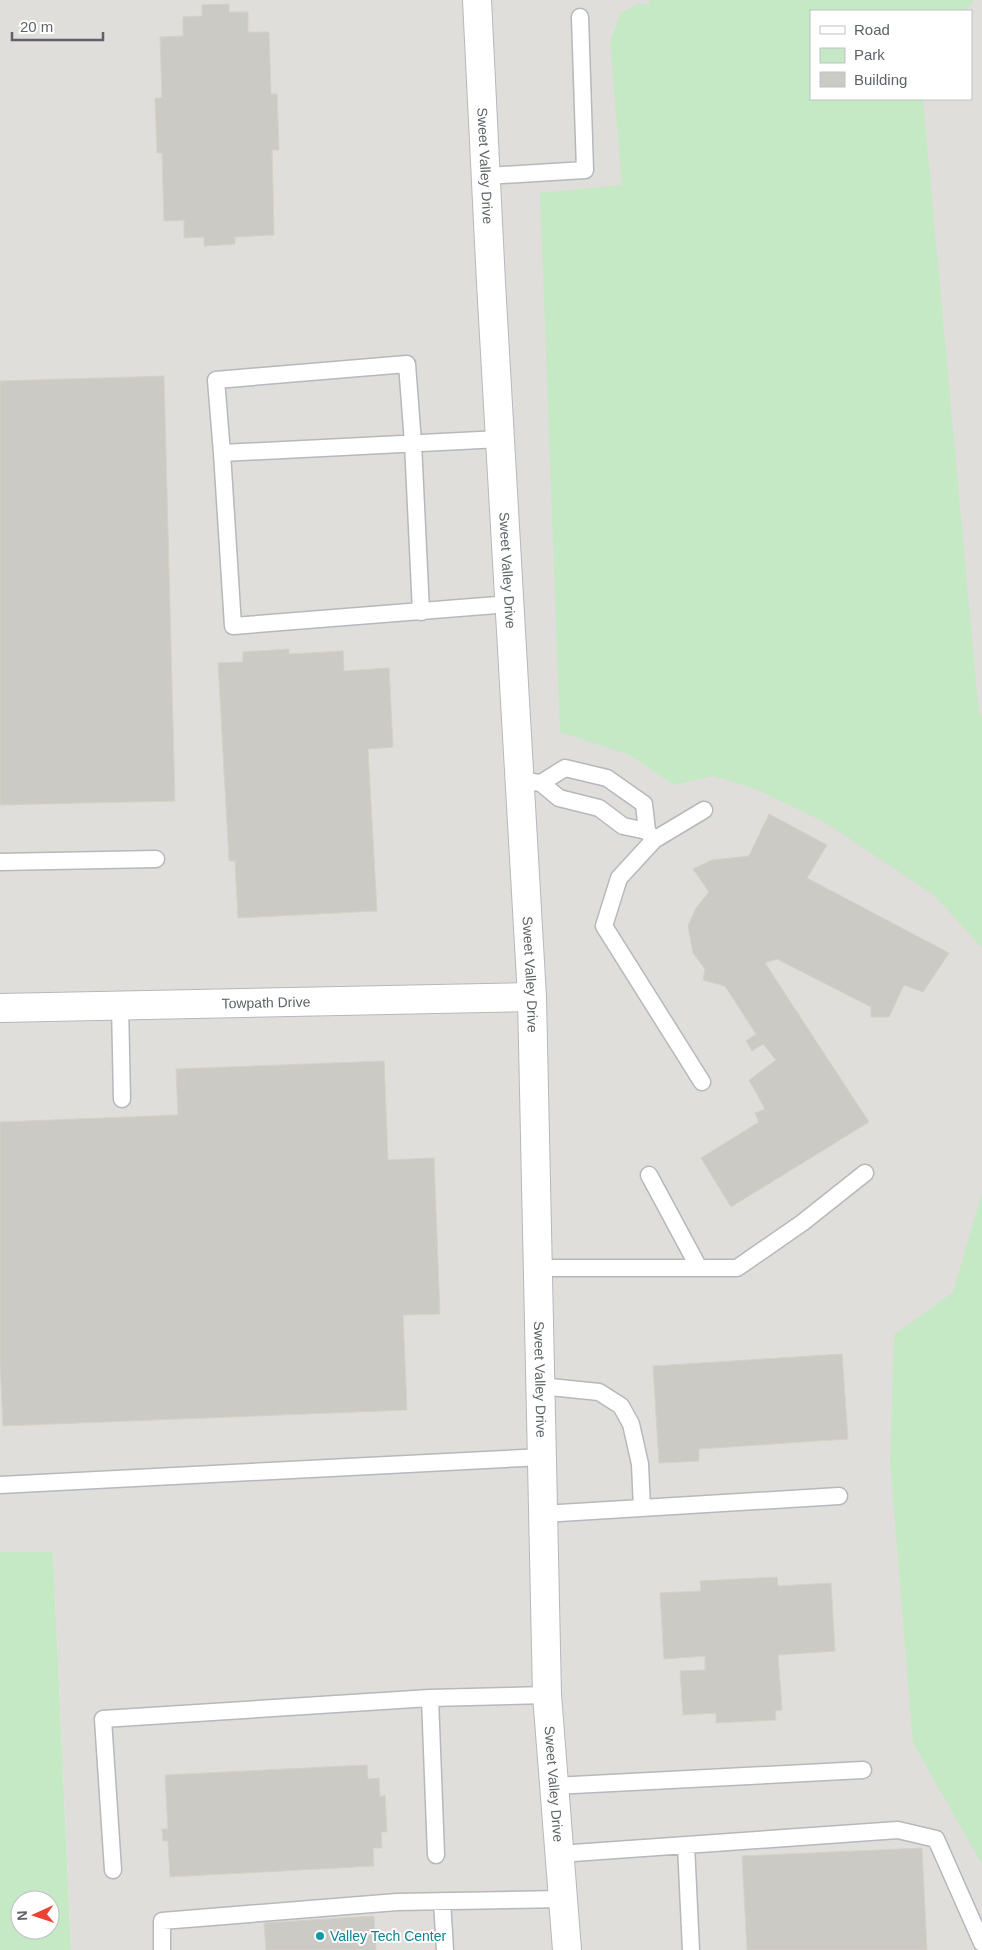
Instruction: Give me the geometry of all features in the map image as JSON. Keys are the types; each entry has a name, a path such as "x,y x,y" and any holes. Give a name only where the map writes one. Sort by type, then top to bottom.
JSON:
{"street":[{"name":"Sweet Valley Drive","path":"477,0 510,604 530,782 532,997 547,1695 567,1950"},
{"name":"Towpath Drive","path":"0,1008 532,997"}],"lane":[{"path":"486,176 585,170 580,17"},
{"path":"421,612 413,443 407,364 216,380 233,626 421,612 510,604"},
{"path":"222,454 500,438"},
{"path":"530,782 565,768 607,778 644,804 650,836"},
{"path":"530,782 559,798 599,808 623,826 650,836"},
{"path":"702,1082 604,926 619,878 650,836 704,810"},
{"path":"0,862 156,859"},
{"path":"120,1005 122,1098"},
{"path":"538,1268 737,1268 802,1223 865,1173"},
{"path":"649,1175 699,1268"},
{"path":"540,1386 599,1392 621,1406 631,1424 640,1464 642,1508"},
{"path":"0,1485 542,1457"},
{"path":"543,1514 839,1496"},
{"path":"113,1870 103,1719 430,1698 547,1695"},
{"path":"430,1698 436,1855"},
{"path":"554,1786 863,1770"},
{"path":"559,1854 898,1830 936,1840 982,1943"},
{"path":"686,1845 691,1950"},
{"path":"162,1950 162,1921 397,1902 563,1899"},
{"path":"442,1901 445,1950"}],"shaded area":[{"path":"0,0 982,0 982,715 979,716 982,852 982,1950 71,1950 53,1552 0,1552"}],"green space":[{"path":"649,0 974,0 967,10 810,10 810,100 923,100 979,715 982,715 982,948 934,895 826,823 754,788 713,776 674,785 630,755 560,732 540,193 622,185 610,41 621,13 637,4 649,5"},
{"path":"982,1193 982,1864 913,1743 890,1463 894,1335 953,1292"},
{"path":"0,1552 53,1552 71,1950 0,1950"}],"building":[{"path":"229,4 229,12 248,12 248,32 269,32 271,94 277,94 279,150 272,150 274,235 235,237 235,244 204,246 204,237 184,238 184,220 164,221 162,153 157,153 155,98 162,98 160,37 183,36 183,17 202,16 202,5"},
{"path":"164,376 175,801 0,805 0,381"},
{"path":"289,649 289,654 343,651 344,671 389,668 393,747 368,749 377,911 238,918 235,861 229,861 218,663 243,662 243,652"},
{"path":"769,814 827,845 807,878 949,953 923,992 904,985 889,1017 871,1017 871,1007 777,959 765,963 869,1122 731,1207 701,1158 759,1122 755,1113 765,1109 749,1080 776,1060 763,1044 752,1051 746,1041 756,1034 725,986 703,980 705,969 693,953 688,926 696,908 709,892 693,869 712,860 749,856"},
{"path":"384,1061 388,1160 434,1158 440,1314 403,1315 407,1410 3,1426 0,1362 0,1122 178,1115 176,1069"},
{"path":"842,1354 848,1439 699,1449 699,1461 659,1463 653,1366"},
{"path":"777,1577 778,1586 831,1583 835,1651 778,1655 782,1710 775,1711 776,1720 716,1723 716,1713 683,1715 680,1671 705,1670 705,1656 664,1659 660,1593 701,1591 700,1581"},
{"path":"367,1765 368,1779 379,1778 380,1797 385,1795 387,1832 381,1832 382,1848 373,1848 374,1866 170,1877 168,1841 163,1841 162,1829 168,1829 165,1775"},
{"path":"922,1848 927,1950 747,1950 742,1856"},
{"name":"Valley Tech Center","path":"374,1916 376,1950 266,1950 264,1923"}],"place":[{"name":"Valley Tech Center","path":"320,1936"}]}
